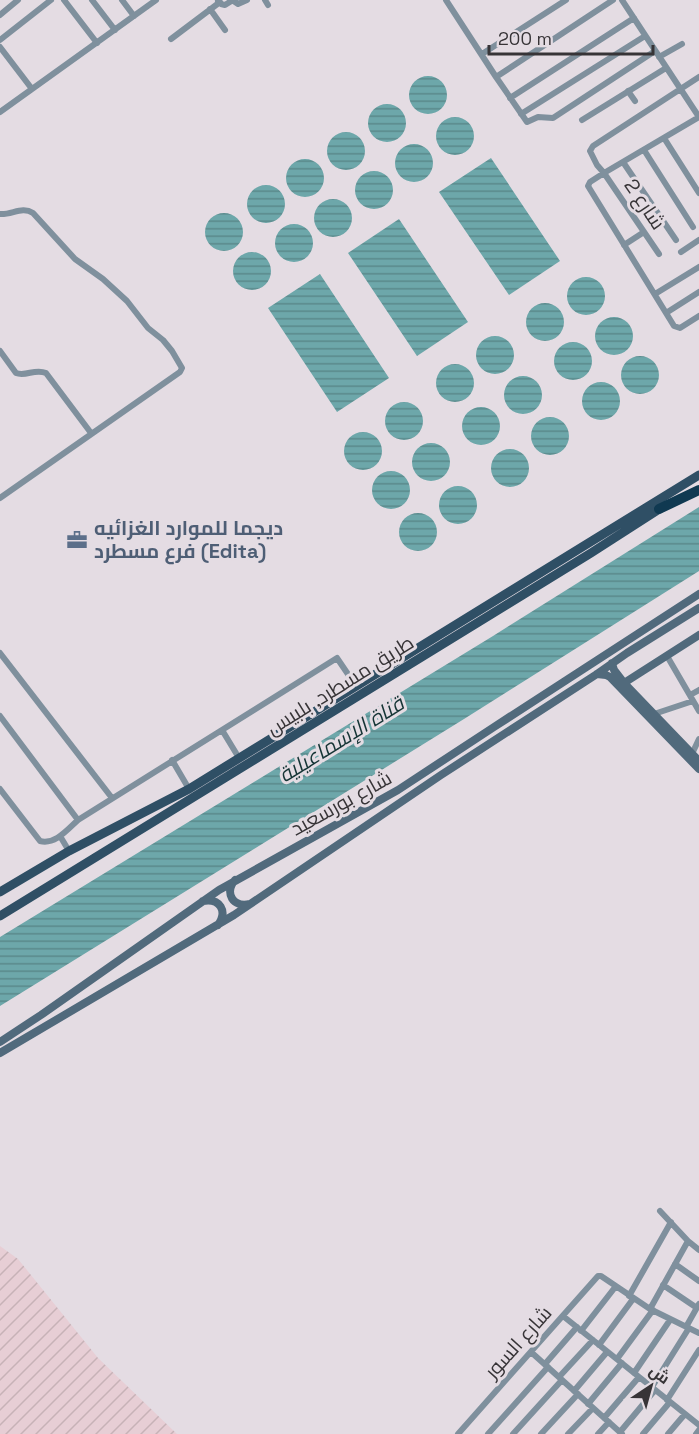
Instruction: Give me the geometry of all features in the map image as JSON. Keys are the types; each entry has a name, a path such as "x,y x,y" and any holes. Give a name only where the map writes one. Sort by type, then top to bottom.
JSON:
{"highway":[{"path":"659,509 699,490"}],"main road":[{"name":"طريق مسطرد, بلبيس","path":"0,892 69,851 189,789 699,475"},
{"name":"طريق مسطرد, بلبيس","path":"1,915 699,485"},
{"name":"شارع بورسعيد","path":"0,1042 41,1016 203,901 236,880 398,790 699,594"},
{"name":"شارع بورسعيد","path":"0,1053 218,925 441,775 699,608"},
{"path":"624,682 699,635"},
{"path":"612,663 614,670 693,758 699,769"},
{"path":"597,674 610,677 693,758"},
{"path":"236,880 231,887 231,896 241,905 250,904"},
{"path":"203,901 212,900 222,909 223,918 218,925"}],"street":[{"path":"0,15 18,0"},
{"path":"0,40 51,0"},
{"path":"64,0 97,42"},
{"path":"92,0 115,30"},
{"path":"122,0 134,16"},
{"path":"0,112 156,0"},
{"path":"171,39 219,1 225,5 232,0 238,4 248,0"},
{"path":"446,0 527,122 538,117 554,118 657,54 682,44"},
{"path":"482,54 566,0"},
{"path":"496,77 613,0"},
{"path":"622,0 699,117 604,173 589,184 589,189 674,326 680,328 699,316"},
{"path":"210,9 225,30"},
{"path":"510,98 634,18"},
{"path":"521,114 645,36"},
{"path":"0,47 32,89"},
{"path":"582,120 666,68"},
{"path":"680,89 699,77"},
{"name":"شارع 2","path":"659,254 591,154 591,148 680,89"},
{"path":"628,91 635,101"},
{"path":"664,138 699,193"},
{"path":"644,150 693,227"},
{"path":"623,162 676,240"},
{"path":"0,214 22,210 33,213 75,259 103,279 127,301 148,328 163,340 182,365 180,372 0,498"},
{"path":"624,245 644,232"},
{"path":"681,252 699,240"},
{"path":"655,294 699,267"},
{"path":"666,313 699,292"},
{"path":"0,351 19,375 38,370 46,373 91,433"},
{"path":"0,653 112,798"},
{"path":"667,656 699,711"},
{"path":"0,789 40,841 50,842 112,798 337,657 356,686"},
{"path":"654,714 692,698 699,690"},
{"path":"0,716 78,820"},
{"path":"222,730 238,758"},
{"path":"693,758 699,739"},
{"path":"172,760 189,789"},
{"path":"60,836 69,851"},
{"path":"660,1211 699,1250"},
{"path":"599,1345 631,1297 671,1222"},
{"path":"568,1434 591,1406 651,1310 688,1241"},
{"path":"675,1264 699,1281"},
{"name":"شارع السور","path":"458,1434 597,1277 604,1278 615,1286"},
{"path":"531,1352 621,1433 653,1388 688,1328 698,1306 663,1285"},
{"path":"488,1434 615,1286 651,1310 699,1333"},
{"path":"563,1316 699,1425"},
{"path":"598,1434 670,1320"},
{"path":"513,1434 593,1340"},
{"path":"644,1434 669,1401 699,1350"},
{"path":"541,1434 607,1352"},
{"path":"668,1434 685,1414"},
{"path":"696,1434 699,1430"}],"shaded area":[{"path":"0,1246 18,1259 98,1358 177,1434 0,1434"}],"water":[{"path":"428,76 441,82 447,95 441,108 428,114 415,108 409,95 415,82"},
{"path":"387,104 400,110 406,123 400,136 387,142 374,136 368,123 374,110"},
{"path":"455,117 468,123 474,136 468,149 455,155 442,149 436,136 442,123"},
{"path":"346,132 359,138 365,151 359,164 346,170 333,164 327,151 333,138"},
{"path":"414,144 427,150 433,163 427,176 414,182 401,176 395,163 401,150"},
{"path":"491,158 560,261 509,295 439,192"},
{"path":"305,159 318,165 324,178 318,191 305,197 292,191 286,178 292,165"},
{"path":"374,171 387,177 393,190 387,203 374,209 361,203 355,190 361,177"},
{"path":"266,185 279,191 285,204 279,217 266,223 253,217 247,204 253,191"},
{"path":"333,199 346,205 352,218 346,231 333,237 320,231 314,218 320,205"},
{"path":"224,213 237,219 243,232 237,245 224,251 211,245 205,232 211,219"},
{"path":"399,219 468,322 417,356 348,253"},
{"path":"294,224 307,230 313,243 307,256 294,262 281,256 275,243 281,230"},
{"path":"252,252 265,258 271,271 265,284 252,290 239,284 233,271 239,258"},
{"path":"320,274 389,378 337,412 268,308"},
{"path":"586,277 599,283 605,296 599,309 586,315 573,309 567,296 573,283"},
{"path":"545,303 558,309 564,322 558,335 545,341 532,335 526,322 532,309"},
{"path":"614,317 627,323 633,336 627,349 614,355 601,349 595,336 601,323"},
{"path":"495,336 508,342 514,355 508,368 495,374 482,368 476,355 482,342"},
{"path":"573,342 586,348 592,361 586,374 573,380 560,374 554,361 560,348"},
{"path":"640,356 653,362 659,375 653,388 640,394 627,388 621,375 627,362"},
{"path":"455,364 468,370 474,383 468,396 455,402 442,396 436,383 442,370"},
{"path":"523,376 536,382 542,395 536,408 523,414 510,408 504,395 510,382"},
{"path":"601,382 614,388 620,401 614,414 601,420 588,414 582,401 588,388"},
{"path":"404,402 417,408 423,421 417,434 404,440 391,434 385,421 391,408"},
{"path":"481,407 494,413 500,426 494,439 481,445 468,439 462,426 468,413"},
{"path":"550,417 563,423 569,436 563,449 550,455 537,449 531,436 537,423"},
{"path":"363,432 376,438 382,451 376,464 363,470 350,464 344,451 350,438"},
{"path":"431,443 444,449 450,462 444,475 431,481 418,475 412,462 418,449"},
{"path":"510,449 523,455 529,468 523,481 510,487 497,481 491,468 497,455"},
{"path":"391,471 404,477 410,490 404,503 391,509 378,503 372,490 378,477"},
{"path":"458,486 471,492 477,505 471,518 458,524 445,518 439,505 445,492"},
{"name":"قناة الإسماعيلية","path":"699,507 699,571 0,1006 0,937 493,636"},
{"path":"418,513 431,519 437,532 431,545 418,551 405,545 399,532 405,519"}],"place":[{"name":"ديجما للموارد الغزائيه فرع مسطرد (Edita)","path":"77,540"}]}
